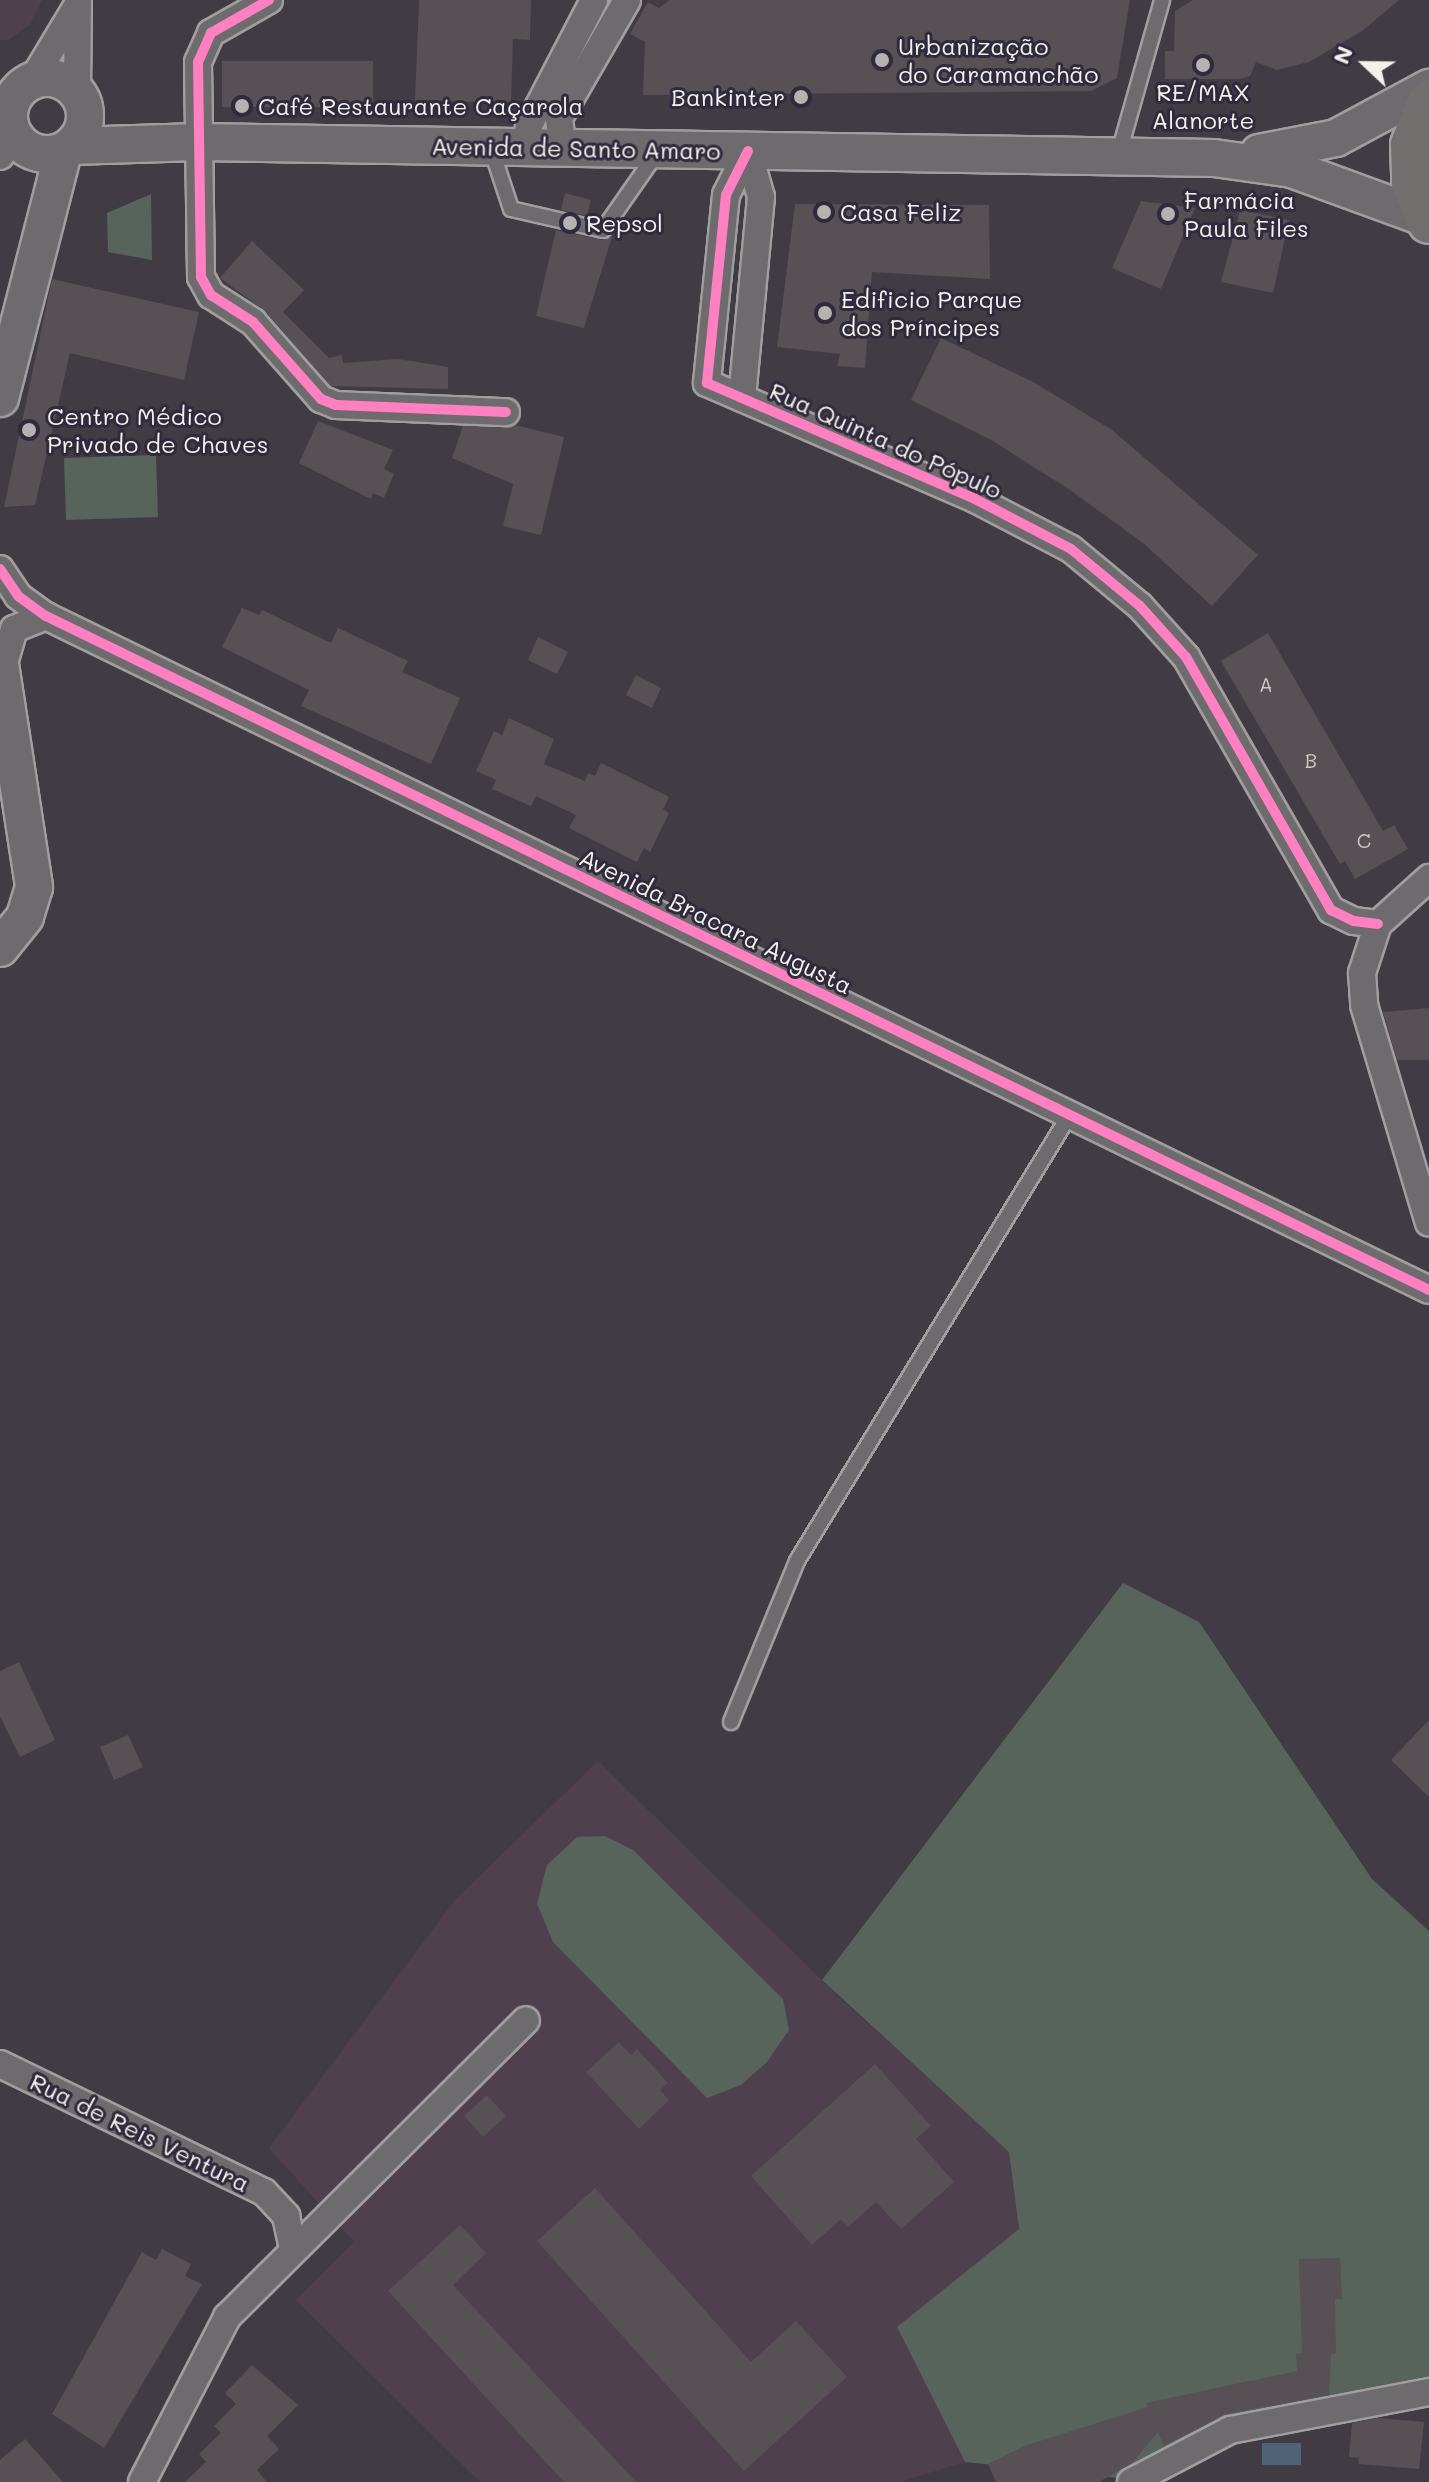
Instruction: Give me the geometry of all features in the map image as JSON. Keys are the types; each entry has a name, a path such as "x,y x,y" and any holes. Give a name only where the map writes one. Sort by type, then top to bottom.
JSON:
{"main road":[{"path":"0,398 39,234 68,149 85,124 79,95 56,79 12,111"},
{"path":"1214,158 1323,143 1429,88"},
{"name":"Avenida de Santo Amaro","path":"79,95 125,124 187,142"},
{"path":"1427,220 1413,183 1412,145 1429,102"},
{"path":"12,111 38,154 68,149"},
{"path":"12,111 33,189 39,234"},
{"name":"Avenida de Santo Amaro","path":"68,149 187,142 1214,158"},
{"path":"1214,158 1292,169 1427,220"},
{"path":"0,664 34,887 25,917 0,948"}],"street":[{"path":"269,0 220,26 201,51 187,142 201,277 211,295 253,322 321,399 336,405 506,412"},
{"path":"509,147 529,125 594,0"},
{"path":"563,148 559,118 627,0"},
{"path":"78,3 79,95"},
{"path":"12,111 78,3"},
{"name":"Rua Quinta do Pópulo","path":"742,398 761,197 748,151"},
{"name":"Rua Quinta do Pópulo","path":"748,151 726,195 707,383 975,499 1071,549 1140,606 1186,657 1331,910 1354,921 1378,924"},
{"name":"Avenida Bracara Augusta","path":"0,569 18,596 46,616 1429,1290"},
{"path":"1,674 14,629 46,616"},
{"path":"1429,878 1378,924 1362,973 1364,1005 1429,1223"},
{"path":"142,2482 209,2343 227,2317 293,2248 526,2020"},
{"name":"Rua de Reis Ventura","path":"0,2064 264,2192 286,2216 293,2248"},
{"path":"1131,2482 1230,2430 1429,2392"}],"lane":[{"path":"1118,156 1162,0"},
{"path":"509,147 511,209 603,230 659,150"},
{"path":"731,1722 797,1561 1069,1116"}],"shaded area":[{"path":"0,0 42,0 30,25 8,40 0,40"},
{"path":"151,194 152,260 108,252 107,213"},
{"path":"156,455 158,517 66,520 64,458"},
{"path":"1123,1583 1199,1622 1372,1879 1429,1931 1429,2385 1366,2392 1137,2480 965,2462 897,2327 1019,2229 1009,2152 822,1980"},
{"path":"598,1761 844,2002 1009,2151 1019,2229 897,2327 965,2462 899,2482 480,2482 296,2300 354,2242 269,2148 455,1900"},
{"path":"605,1836 633,1850 783,1999 789,2030 767,2062 741,2085 707,2098 553,1942 537,1904 547,1865 577,1837"}],"water":[{"path":"1262,2443 1301,2443 1301,2465 1262,2465"}],"building":[{"path":"419,0 531,0 530,40 513,39 511,103 415,100"},
{"name":"Urbanização do Caramanchão","path":"670,0 1130,0 1117,78 1091,91 643,95 645,42 630,34 648,2 659,8"},
{"path":"1193,0 1399,0 1362,31 1309,62 1277,70 1256,62 1250,76 1240,79 1165,79 1165,51 1174,51 1175,11"},
{"path":"222,61 373,61 373,107 222,107"},
{"path":"565,193 591,200 587,216 561,210"},
{"path":"1141,201 1195,208 1161,289 1112,268"},
{"name":"Edificio Parque dos Príncipes","path":"795,204 989,205 990,279 872,272 865,368 837,366 840,354 777,347"},
{"path":"1240,210 1289,220 1273,293 1221,282"},
{"path":"556,230 602,240 613,233 584,328 536,316"},
{"path":"252,241 304,290 283,312 329,358 342,355 343,363 398,359 448,367 448,389 330,386 265,311 220,278"},
{"path":"52,279 199,312 184,380 70,353 35,505 4,507"},
{"path":"941,338 1035,383 1112,430 1258,555 1212,606 1143,543 1070,490 993,441 911,400"},
{"path":"318,421 393,450 384,469 394,474 384,498 373,493 371,499 299,463"},
{"path":"515,425 564,437 541,535 503,526 513,484 452,458 463,426"},
{"path":"242,608 259,615 262,610 331,643 338,628 408,661 402,672 460,698 431,764 301,706 309,690 222,647"},
{"path":"1268,633 1383,831 1394,825 1408,849 1355,879 1345,861 1340,864 1221,661"},
{"path":"538,637 568,652 557,674 528,660"},
{"path":"636,675 661,688 652,708 626,695"},
{"path":"509,718 554,739 544,764 585,781 588,773 595,776 601,763 669,797 663,809 669,813 650,852 644,848 637,862 569,828 576,815 536,796 531,806 492,789 496,780 476,771 494,731 502,735"},
{"path":"1429,1008 1429,1060 1397,1060 1383,1012"},
{"path":"19,1662 55,1740 20,1757 0,1716 0,1671"},
{"path":"1429,1720 1429,1797 1391,1760"},
{"path":"128,1735 143,1767 114,1780 100,1747"},
{"path":"619,2042 631,2055 637,2049 668,2083 660,2090 669,2100 639,2129 586,2072"},
{"path":"875,2064 931,2126 916,2139 954,2182 901,2229 876,2202 848,2227 841,2219 812,2245 751,2176"},
{"path":"487,2095 506,2116 483,2137 464,2116"},
{"path":"595,2188 751,2362 796,2321 847,2377 744,2471 537,2241"},
{"path":"460,2225 486,2253 453,2285 636,2482 564,2482 388,2291"},
{"path":"162,2249 191,2264 185,2276 202,2284 104,2448 52,2414 142,2252 156,2260"},
{"path":"1340,2258 1342,2299 1335,2299 1336,2354 1331,2354 1329,2395 1227,2414 1164,2446 1158,2432 1131,2464 1099,2482 996,2482 988,2464 1024,2446 1148,2407 1146,2403 1297,2371 1296,2354 1302,2353 1299,2259"},
{"path":"252,2365 298,2405 267,2436 279,2449 257,2470 267,2482 185,2482 206,2462 199,2454 221,2433 214,2426 236,2404 225,2393"},
{"path":"1379,2418 1424,2422 1419,2469 1358,2464 1359,2458 1349,2457 1352,2423"},
{"path":"25,2439 63,2482 0,2482 0,2460"}],"cycle path":[{"path":"269,0 211,33 198,62 201,277 211,295 253,322 321,399 336,405 506,412"},
{"path":"748,151 726,195 707,383 975,499 1071,549 1140,606 1186,657 1331,910 1354,921 1378,924"},
{"path":"0,569 18,596 46,616 1429,1290"}],"place":[{"name":"Urbanização do Caramanchão","path":"882,60"},
{"name":"RE/MAX Alanorte","path":"1203,65"},
{"name":"Bankinter","path":"801,97"},
{"name":"Café Restaurante Caçarola","path":"242,106"},
{"name":"Casa Feliz","path":"824,212"},
{"name":"Farmácia Paula Files","path":"1168,214"},
{"name":"Repsol","path":"570,223"},
{"name":"Edificio Parque dos Príncipes","path":"825,313"},
{"name":"Centro Médico Privado de Chaves","path":"29,430"}]}
